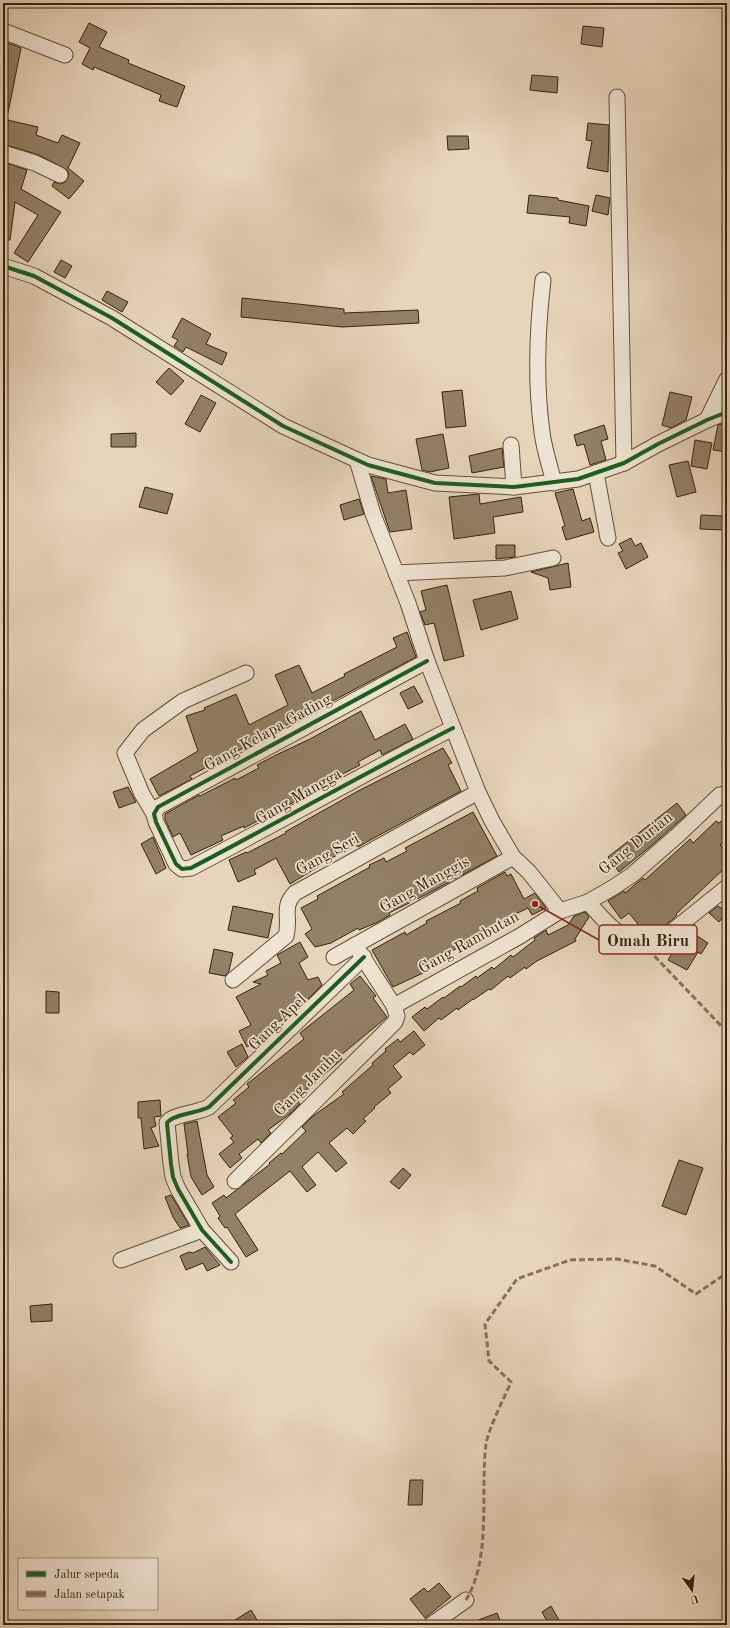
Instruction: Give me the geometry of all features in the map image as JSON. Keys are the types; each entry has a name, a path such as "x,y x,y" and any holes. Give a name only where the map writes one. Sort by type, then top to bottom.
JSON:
{"street":[{"path":"3,31 65,55"},
{"path":"617,97 624,463"},
{"path":"3,153 35,162 60,175"},
{"path":"3,266 34,276 112,318 283,426 368,465 435,483 514,487 578,479 624,463 658,444 727,412"},
{"path":"543,280 537,330 539,403 542,434 554,482"},
{"path":"707,420 727,379"},
{"path":"511,445 514,487"},
{"path":"357,460 373,514 396,573 427,661 478,792 492,821 513,857 529,872 560,911"},
{"path":"596,473 608,538"},
{"path":"396,573 504,568 553,558"},
{"name":"Gang Kelapa Gading","path":"154,814 158,807 427,661"},
{"path":"154,814 142,794 125,752 143,730 183,701 246,673"},
{"name":"Gang Mangga","path":"154,814 156,822 176,864 182,869 191,868 244,842 364,773 453,728"},
{"name":"Gang Seri","path":"233,980 286,936 288,929 287,906 289,900 295,893 478,792"},
{"name":"Gang Durian","path":"560,911 588,902 632,874 684,830 720,795 727,794"},
{"name":"Gang Manggis","path":"334,956 513,857"},
{"path":"588,902 600,917 617,932 642,943 655,942 665,937 727,887"},
{"name":"Gang Rambutan","path":"394,1006 520,936 560,911"},
{"path":"355,945 394,1006"},
{"name":"Gang Apel","path":"202,1230 173,1177 167,1122 175,1117 197,1112 209,1106 364,957"},
{"name":"Gang Jambu","path":"235,1181 395,1022 397,1016 394,1006"},
{"path":"121,1260 202,1230 231,1262"},
{"path":"430,1625 466,1600"}],"building":[{"path":"89,23 107,32 99,47 129,60 128,63 185,86 177,107 159,101 161,95 94,67 93,70 82,64 90,48 79,42"},
{"path":"583,26 604,28 602,47 581,44"},
{"path":"3,41 21,48 8,113 3,112"},
{"path":"532,75 558,77 557,93 530,90"},
{"path":"3,119 38,127 36,135 58,143 62,135 80,143 68,168 84,181 69,199 52,186 54,182 60,184 65,182 69,175 67,170 39,155 3,144"},
{"path":"588,123 609,125 608,172 587,168 592,141 586,140"},
{"path":"447,136 468,136 469,149 448,150"},
{"path":"3,162 27,170 21,189 61,212 28,262 14,253 38,215 15,202 10,240 3,240"},
{"path":"529,195 558,198 558,200 589,206 586,226 569,223 570,217 527,213"},
{"path":"596,195 610,198 608,215 592,211"},
{"path":"61,260 72,266 65,278 54,272"},
{"path":"107,291 128,302 122,312 102,300"},
{"path":"242,298 344,309 344,313 418,310 419,323 342,327 241,317"},
{"path":"182,318 211,334 206,344 227,353 222,365 186,347 183,352 174,346 178,340 172,337"},
{"path":"169,368 184,381 171,395 156,382"},
{"path":"462,390 466,426 446,428 442,392"},
{"path":"670,392 692,397 686,420 671,428 662,425"},
{"path":"201,395 216,403 200,432 185,424"},
{"path":"727,422 727,452 713,450 718,425"},
{"path":"604,425 608,439 601,441 606,460 590,465 584,444 577,446 574,435"},
{"path":"136,433 136,447 111,447 111,434"},
{"path":"443,434 449,468 430,472 422,470 416,439"},
{"path":"695,440 712,443 707,469 691,466"},
{"path":"502,448 504,467 472,473 469,456"},
{"path":"688,461 696,492 677,497 669,465"},
{"path":"371,476 386,479 388,493 406,490 412,529 390,532"},
{"path":"145,487 173,494 167,514 139,507"},
{"path":"573,489 582,521 590,518 594,532 566,540 562,527 565,526 555,493"},
{"path":"479,494 480,504 521,497 523,512 493,517 495,533 454,539 449,497"},
{"path":"359,499 364,514 344,520 340,505"},
{"path":"701,515 723,516 723,530 700,529"},
{"path":"631,538 635,546 641,543 648,557 626,569 618,553 623,551 619,544"},
{"path":"496,545 515,545 515,557 496,559"},
{"path":"568,563 571,587 550,590 548,578 531,572"},
{"path":"447,585 464,656 444,661 434,623 425,625 420,612 426,610 421,591"},
{"path":"511,591 518,619 481,630 473,600"},
{"path":"407,632 416,657 190,776 192,779 159,796 150,779 198,751 186,716 205,710 204,708 236,694 249,725 288,705 275,675 299,665 312,693 345,676 344,674 397,647 393,638"},
{"path":"414,686 423,702 408,709 400,693"},
{"path":"361,711 375,740 405,724 413,739 382,755 380,750 358,762 360,765 298,797 294,802 244,828 244,826 221,836 223,840 191,855 180,833 173,837 165,819 165,814 199,795 200,796 235,778 236,780 259,768 257,765 310,739"},
{"path":"443,748 452,763 448,765 461,791 358,847 357,845 337,855 290,884 276,858 254,870 256,874 238,882 229,860 246,852 247,853 286,833 285,832 358,791"},
{"path":"128,787 136,802 119,808 113,792"},
{"path":"677,803 686,815 619,872 608,857"},
{"path":"473,812 497,856 389,913 390,915 378,922 359,930 358,928 331,943 315,947 305,934 312,929 301,908 318,899 317,896 370,867 369,865 384,858 386,862 407,851 405,848"},
{"path":"727,816 727,836 720,845 727,852 727,866 676,914 677,915 673,919 660,929 646,934 629,913 621,919 608,901 624,891 625,893 643,878 645,880 690,839 693,843 716,821 719,823"},
{"path":"153,837 166,868 156,874 141,844"},
{"path":"505,872 507,876 511,874 524,899 535,893 546,908 532,915 528,908 505,919 471,938 472,941 439,957 439,959 421,969 423,973 393,987 372,950 405,932 406,935 427,923 426,921 461,903 460,901 478,891 477,888"},
{"path":"233,906 273,914 268,938 228,930"},
{"path":"718,906 727,912 719,922 709,913"},
{"path":"585,912 589,917 575,939 576,941 537,961 526,969 525,967 510,978 508,976 491,990 489,989 458,1010 457,1008 441,1020 439,1018 424,1031 412,1017 425,1007 427,1009 476,976 477,978 492,967 494,969 511,955 513,957 535,940 534,938 546,930 548,935 568,925 574,916"},
{"path":"688,930 708,943 701,954 698,952 687,970 668,960 683,934"},
{"path":"300,942 308,957 299,963 308,980 318,977 322,985 291,1016 275,1023 278,1028 260,1037 261,1040 247,1047 239,1031 251,1025 236,997 261,984 253,982 268,975 266,971 281,963 277,955"},
{"path":"214,949 233,953 229,971 225,976 209,973"},
{"path":"360,976 376,996 373,998 387,1017 340,1056 342,1059 296,1099 300,1104 290,1114 268,1130 271,1133 261,1143 258,1139 239,1154 242,1158 230,1168 219,1154 234,1142 230,1138 233,1136 218,1117 236,1103 233,1100 249,1087 247,1084 304,1039 300,1033 354,990 350,984"},
{"path":"46,991 59,992 59,1013 46,1013"},
{"path":"414,1031 425,1045 413,1055 410,1052 393,1066 402,1077 388,1089 391,1093 374,1107 375,1108 363,1119 366,1121 353,1134 347,1128 329,1143 347,1163 336,1172 318,1152 302,1167 316,1185 307,1192 290,1171 235,1214 258,1250 246,1257 227,1227 225,1228 218,1218 220,1216 212,1203 224,1195 226,1198 270,1164 269,1163 281,1153 282,1154 306,1131 302,1127 313,1116 344,1094 342,1092 373,1065 372,1063 386,1051 385,1049 398,1039 400,1042"},
{"path":"242,1044 248,1057 236,1067 227,1052"},
{"path":"160,1100 161,1116 154,1117 156,1126 151,1128 159,1146 144,1149 141,1118 138,1118 138,1102"},
{"path":"197,1121 207,1175 214,1187 202,1195 191,1177 184,1124"},
{"path":"679,1160 703,1168 686,1215 662,1206"},
{"path":"403,1168 411,1175 399,1189 390,1182"},
{"path":"171,1195 189,1225 180,1228 173,1217 165,1197"},
{"path":"205,1247 220,1265 207,1271 203,1263 186,1270 180,1256 189,1252 193,1253"},
{"path":"52,1304 52,1321 31,1322 30,1306"},
{"path":"410,1480 423,1480 422,1505 408,1505"},
{"path":"439,1583 451,1597 425,1618 410,1599 424,1588 428,1592"},
{"path":"551,1606 559,1620 549,1625 542,1612"},
{"path":"251,1610 260,1625 227,1625"},
{"path":"497,1613 502,1625 468,1625 468,1624"}],"marked path":[{"path":"642,943 727,1032"},
{"path":"466,1600 474,1583 482,1545 484,1524 484,1463 487,1438 511,1382 489,1361 485,1324 517,1279 570,1260 617,1259 655,1266 696,1294 727,1273"}],"cycle path":[{"path":"3,266 34,276 112,318 283,426 368,465 435,483 514,487 578,479 624,463 658,444 727,412"},
{"path":"427,661 158,807 154,814 156,822 176,864 182,869 191,868 453,728"},
{"path":"231,1262 202,1230 178,1189 173,1177 167,1123 174,1118 209,1107 364,957"}],"place":[{"name":"Omah Biru","path":"535,904"}]}
